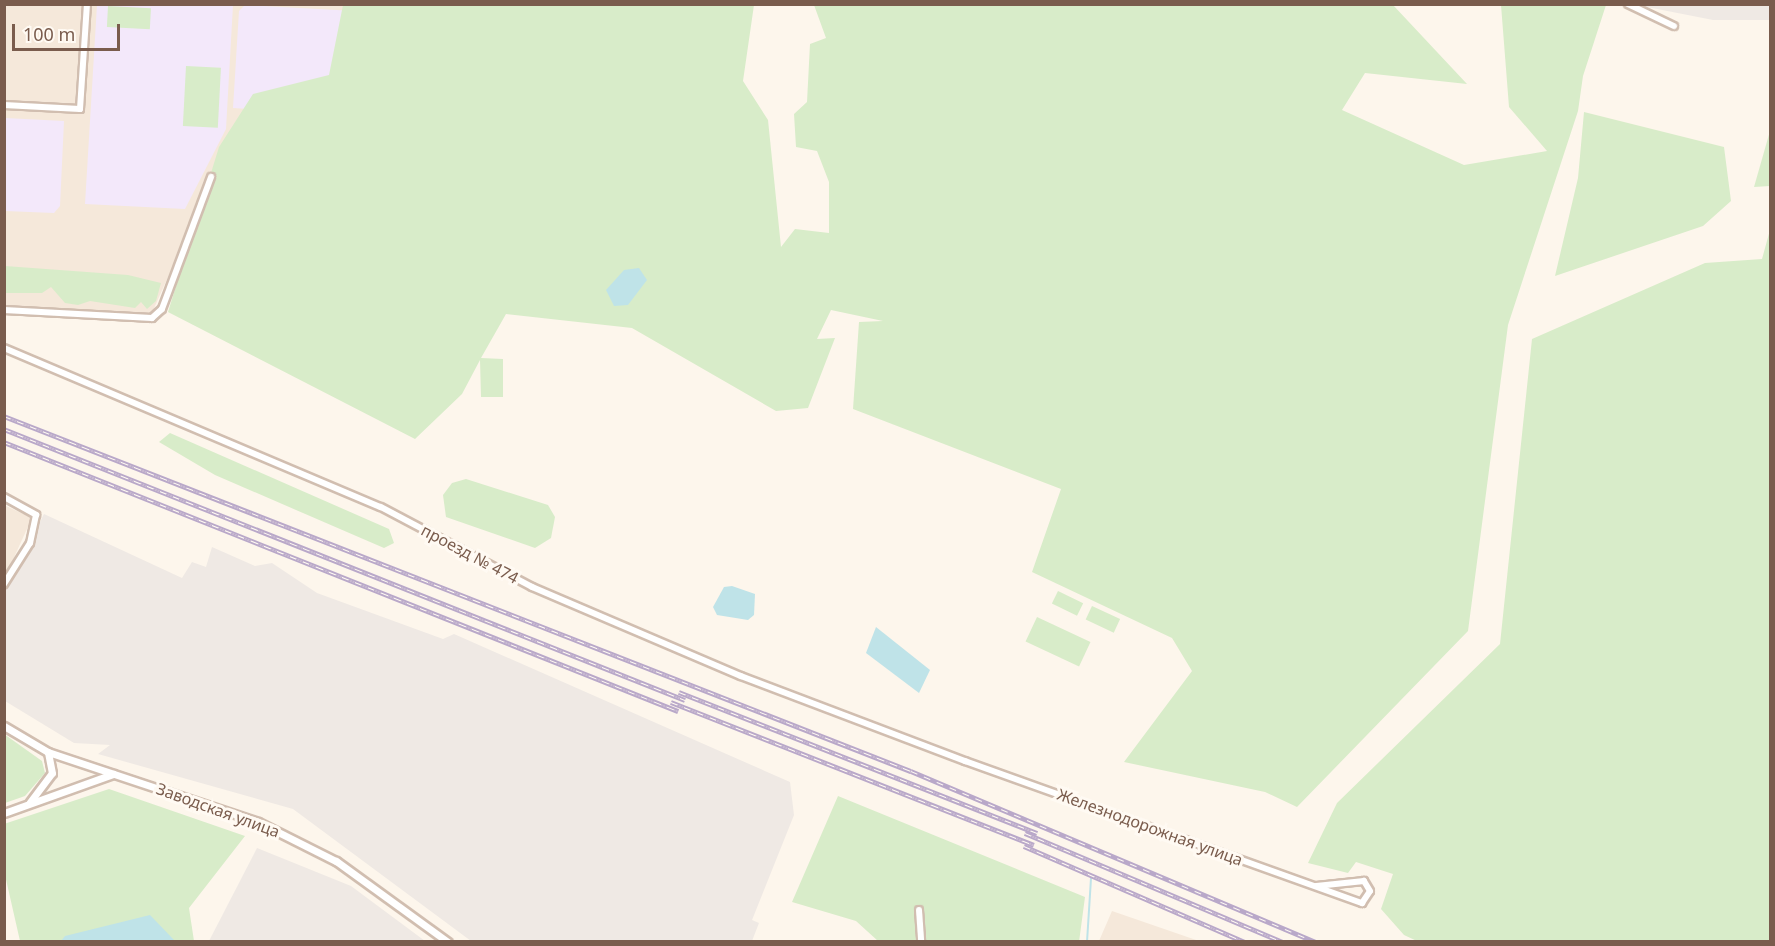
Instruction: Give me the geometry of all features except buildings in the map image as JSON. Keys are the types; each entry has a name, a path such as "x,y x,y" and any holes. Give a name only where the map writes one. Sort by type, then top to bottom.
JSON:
{"street":[{"path":"4,105 80,109 87,4"},
{"path":"1628,4 1674,26"},
{"path":"4,310 152,318 162,309 176,277 211,177"},
{"name":"проезд № 474","path":"4,348 390,511 532,588 939,751"},
{"path":"4,497 36,515 36,525 4,584"},
{"name":"Заводская улица","path":"4,726 48,752 113,774 184,794 279,832 336,861 448,942"},
{"name":"Железнодорожная улица","path":"939,751 1362,903 1370,891 1364,881 1316,886"},
{"path":"29,803 52,773 48,752"},
{"path":"4,813 113,774"},
{"path":"919,910 921,942"}],"shaded area":[{"path":"4,5 355,5 235,127 151,315 5,307"},
{"path":"97,5 233,5 226,129 185,209 85,204"},
{"path":"245,5 355,11 360,91 291,112 233,108 239,11"},
{"path":"1637,5 1770,5 1770,20 1713,20"},
{"path":"5,118 64,121 60,206 54,213 5,211"},
{"path":"4,505 32,518 5,577 4,577"},
{"path":"44,514 182,578 192,562 206,567 212,547 255,566 272,563 317,593 443,639 454,634 790,782 794,815 752,920 759,923 752,941 471,941 293,809 98,754 110,745 74,743 5,701 4,593"},
{"path":"257,848 351,886 425,941 209,941"},
{"path":"1112,911 1199,941 1099,941"}],"green space":[{"path":"343,5 754,5 743,81 768,120 781,247 795,229 829,233 829,182 817,151 796,147 794,114 807,102 810,44 826,38 814,5 1393,5 1467,84 1365,73 1342,110 1464,165 1547,151 1509,107 1501,5 1606,5 1583,76 1578,111 1508,325 1468,631 1297,807 1265,792 1124,762 1192,671 1172,638 1032,572 1061,489 853,409 859,322 883,321 831,310 817,339 835,338 808,408 776,411 632,328 506,314 481,358 503,359 503,397 481,397 480,360 462,394 415,439 168,312 219,147 253,94 329,75"},
{"path":"108,6 151,8 150,29 107,27"},
{"path":"186,66 221,68 218,128 183,126"},
{"path":"1584,112 1724,147 1731,201 1703,226 1555,276 1578,178"},
{"path":"1770,131 1770,186 1754,187"},
{"path":"1770,230 1770,941 1419,942 1404,935 1381,909 1393,874 1356,862 1348,873 1308,863 1337,803 1500,644 1532,339 1705,263 1762,259"},
{"path":"5,266 128,275 161,283 156,301 147,309 141,302 135,308 90,301 78,305 65,303 51,287 42,293 5,293"},
{"path":"170,433 389,529 394,543 384,548 215,475 159,442"},
{"path":"466,479 548,505 555,517 551,538 535,548 446,517 443,495 452,483"},
{"path":"1058,591 1083,603 1077,616 1052,604"},
{"path":"1092,606 1120,619 1114,633 1086,620"},
{"path":"1037,617 1090,642 1079,666 1026,641"},
{"path":"4,734 42,761 45,773 25,796 5,803"},
{"path":"109,789 245,836 189,908 194,941 20,941 5,875 4,824"},
{"path":"838,796 1085,897 1079,942 878,941 856,921 792,902"}],"water":[{"path":"639,268 647,280 628,305 614,306 606,290 624,270"},
{"path":"732,586 755,594 754,615 748,620 717,615 713,607 724,587"},
{"path":"876,627 930,670 919,693 866,653"},
{"path":"150,915 175,941 61,941 65,936"}],"waterway":[{"path":"1087,942 1091,878"}],"railway":[{"path":"4,416 911,771 1315,942"},
{"path":"4,429 685,700"},
{"path":"4,442 678,711"},
{"path":"679,692 1037,833"},
{"path":"671,702 1034,845"},
{"path":"1025,833 1283,942"},
{"path":"1024,846 1245,942"}]}
